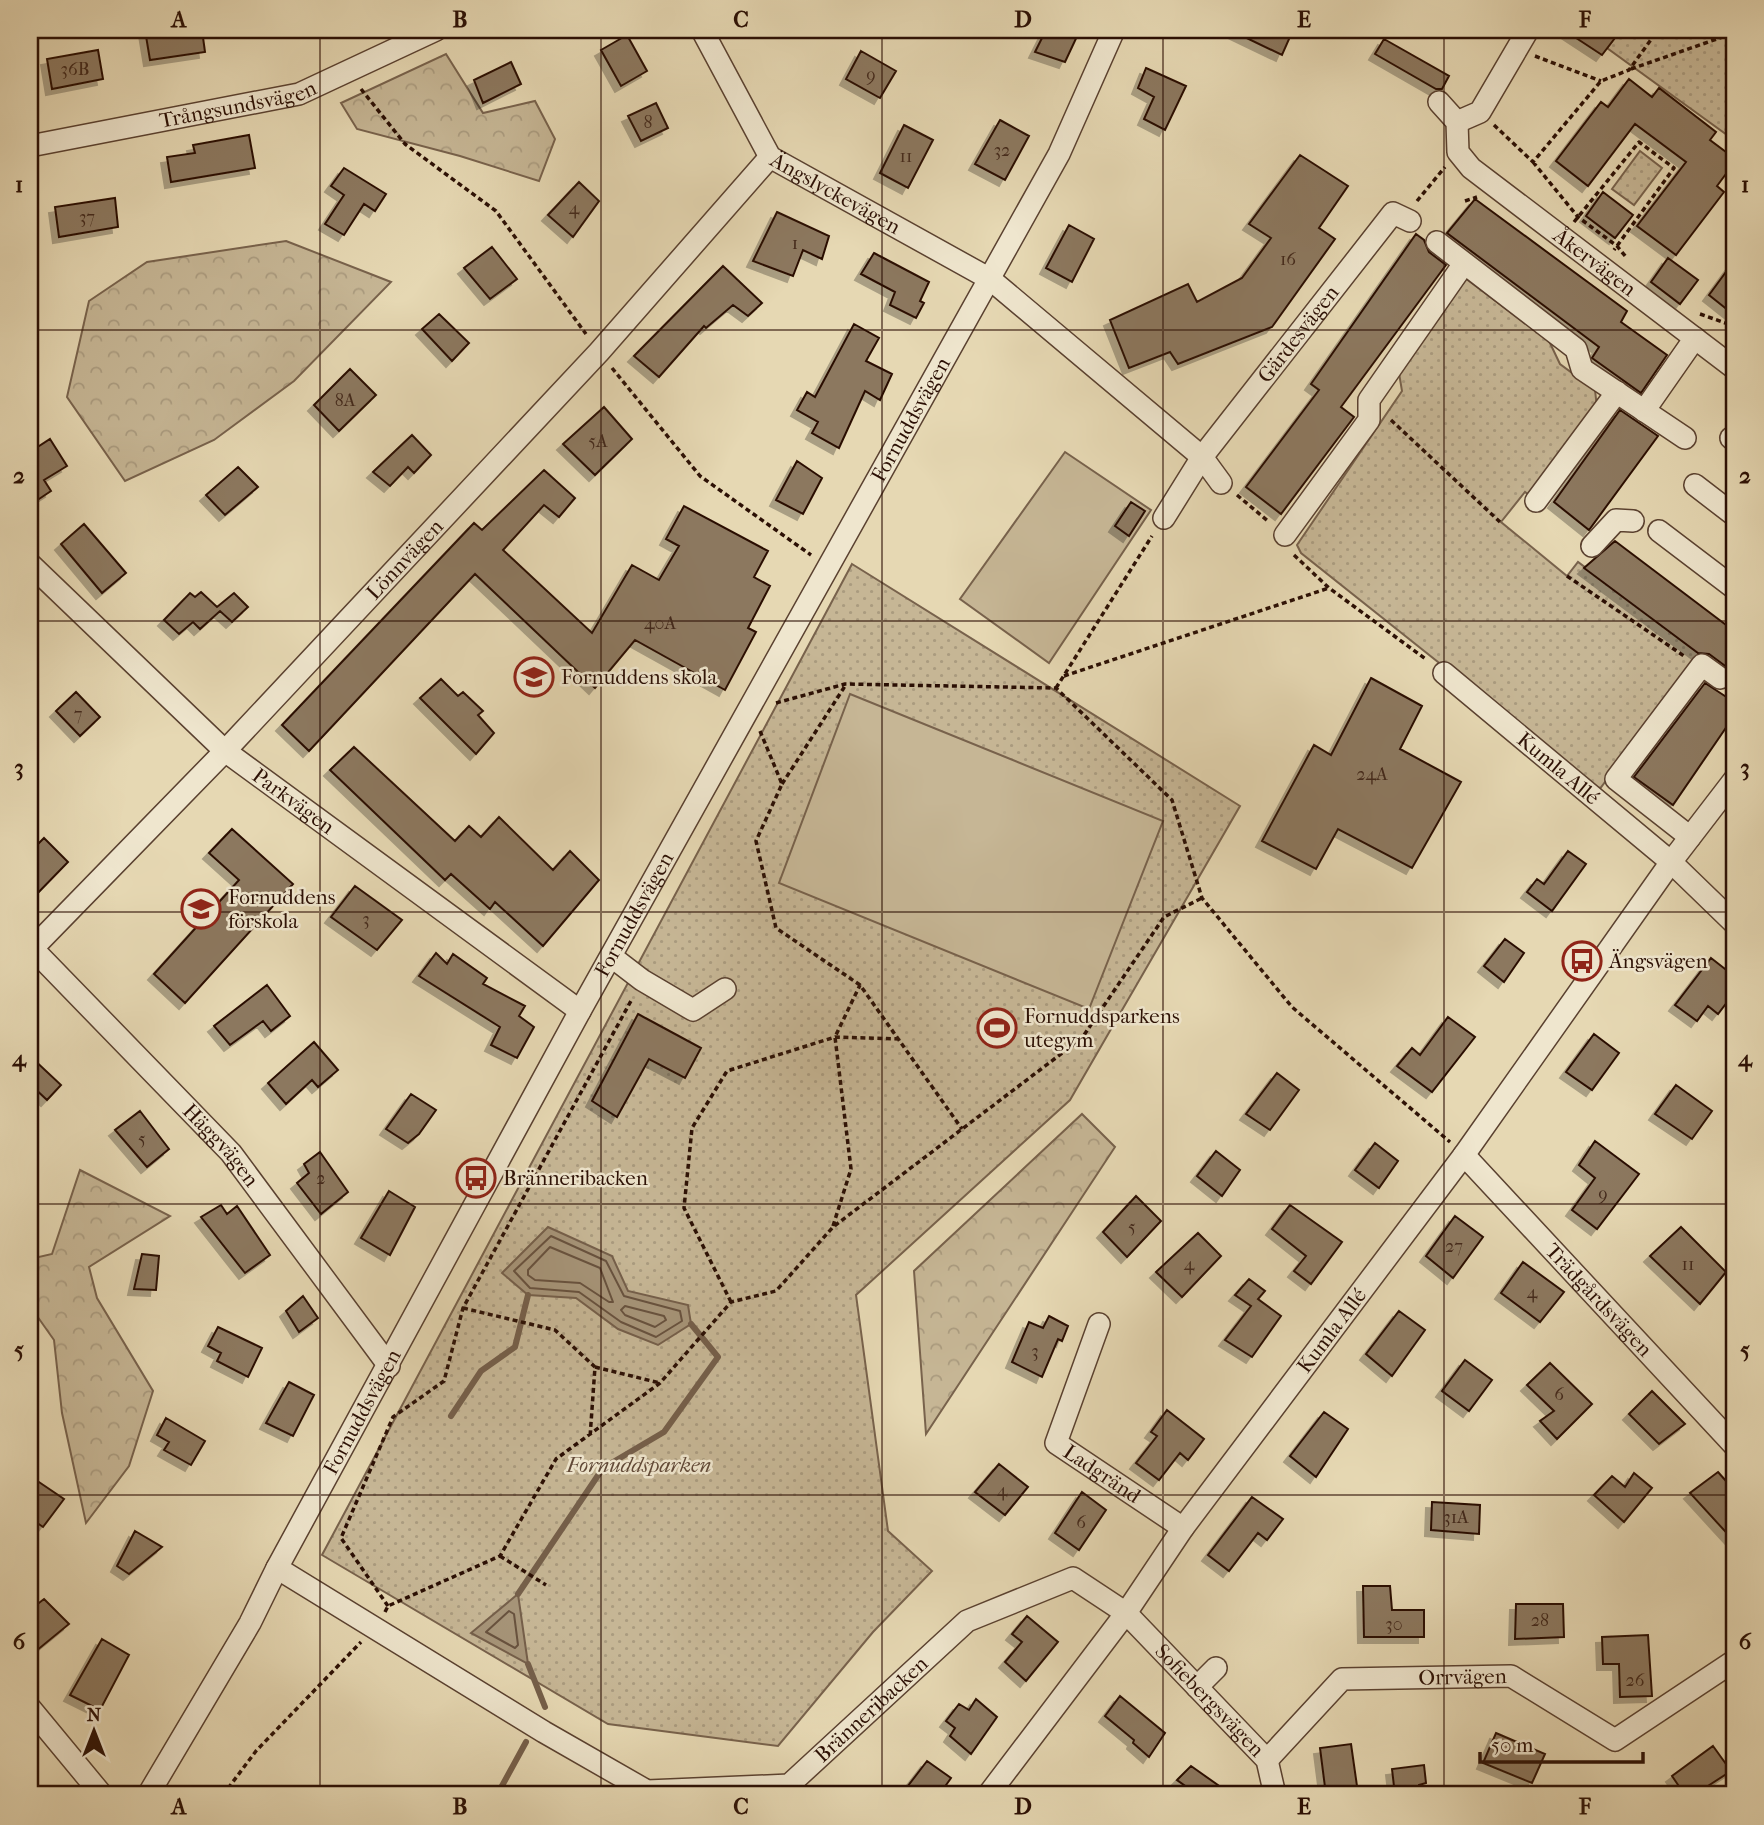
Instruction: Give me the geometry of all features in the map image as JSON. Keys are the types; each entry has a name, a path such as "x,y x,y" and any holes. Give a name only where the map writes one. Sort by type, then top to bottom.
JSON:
{"street":[{"name":"Trångsundsvägen","path":"30,146 299,94 436,30"},
{"name":"Ängslyckevägen","path":"702,30 770,157 990,279"},
{"name":"Fornuddsvägen","path":"148,1795 250,1623 277,1568 580,1011 1059,154 1114,30"},
{"path":"1457,122 1480,112 1528,30"},
{"path":"1439,102 1457,122 1458,152"},
{"name":"Åkervägen","path":"1458,152 1471,168 1734,368"},
{"name":"Lönnvägen","path":"30,948 225,751 599,352 770,157"},
{"name":"Gärdesvägen","path":"1164,518 1202,457 1401,218"},
{"path":"1437,242 1463,265 1576,349 1582,369 1685,438"},
{"path":"1285,536 1369,420 1369,400 1463,265"},
{"path":"990,279 1202,457 1222,483"},
{"path":"1644,411 1695,338"},
{"path":"1536,501 1617,392"},
{"path":"1695,485 1734,515"},
{"path":"1592,546 1616,520 1633,521"},
{"path":"1659,531 1734,588"},
{"name":"Parkvägen","path":"30,564 225,751 580,1011"},
{"path":"1690,838 1616,779 1702,665 1720,678"},
{"name":"Kumla Allé","path":"1444,673 1671,862"},
{"name":"Kumla Allé","path":"988,1795 1126,1613 1183,1528 1464,1155 1671,862 1734,780"},
{"path":"1671,862 1734,923"},
{"name":"Häggvägen","path":"30,948 231,1153 389,1366"},
{"path":"612,957 642,980 693,1010 725,989"},
{"name":"Trädgårdsvägen","path":"1464,1155 1734,1445"},
{"name":"Ladgränd","path":"1099,1324 1056,1443 1183,1528"},
{"name":"Bränneribacken","path":"277,1568 333,1614 374,1628 647,1791 789,1785 967,1621 1073,1578 1126,1613"},
{"name":"Sofiebergsvägen","path":"1126,1613 1267,1760 1275,1795"},
{"name":"Orrvägen","path":"1267,1760 1342,1679 1511,1676 1615,1740 1734,1661"},
{"path":"1197,1687 1216,1668"},
{"path":"30,1709 102,1795"}],"path":[{"path":"1629,69 1658,30"},
{"path":"1533,162 1601,81 1734,33"},
{"path":"1517,49 1601,81"},
{"path":"346,71 405,144 496,211 599,352 701,477 829,569"},
{"path":"1480,112 1533,162 1578,217 1617,246 1634,267"},
{"path":"1562,237 1639,142 1674,168 1601,267"},
{"path":"1401,218 1458,152"},
{"path":"1698,313 1734,326"},
{"path":"1369,400 1500,522"},
{"path":"1222,483 1285,536 1294,557 1329,588 1444,673"},
{"path":"1056,688 1164,518"},
{"path":"1567,576 1700,667"},
{"path":"1064,676 1329,588"},
{"path":"845,684 782,784 755,841 776,928 860,985 962,1129"},
{"path":"782,784 751,709 845,684 1056,688 1172,800 1202,898 1292,1007 1464,1155"},
{"path":"223,1795 256,1751 374,1628 388,1606 500,1556 556,1459 590,1437 660,1383 732,1302 776,1291 833,1227 1082,1038 1164,917 1202,898"},
{"path":"388,1606 341,1538 393,1417 444,1381 463,1308 642,980"},
{"path":"833,1227 851,1169 835,1037 860,985"},
{"path":"732,1302 684,1208 692,1128 727,1071 835,1037 899,1039"},
{"path":"463,1308 555,1330 595,1367 660,1383"},
{"path":"590,1437 595,1367"},
{"path":"500,1556 546,1585"}],"green space":[{"path":"1621,30 1734,30 1734,140 1607,48"},
{"path":"446,54 483,113 535,101 555,139 539,181 460,156 357,129 341,103"},
{"path":"1640,151 1662,168 1634,205 1612,189"},
{"path":"286,241 391,282 294,381 214,440 125,481 67,397 89,301 147,262"},
{"path":"1465,278 1549,341 1560,364 1595,390 1597,408 1529,495 1525,492 1501,522 1567,576 1578,562 1700,654 1599,790 1301,553 1297,545 1402,391 1399,373"},
{"path":"1065,452 1151,510 1049,663 960,599"},
{"name":"Fornuddsparken","path":"852,564 1240,806 1070,1100 856,1295 888,1531 932,1571 873,1632 778,1746 608,1724 322,1555"},
{"path":"850,694 1163,821 1089,1009 779,883"},
{"path":"1082,1114 1115,1147 926,1434 914,1271"},
{"path":"80,1170 170,1216 89,1267 97,1298 153,1391 129,1466 86,1523 62,1413 54,1340 30,1306 30,1259 52,1254"}],"water":[{"path":"548,1227 612,1256 628,1291 688,1305 691,1324 658,1345 618,1329 576,1298 528,1295 502,1273"},
{"path":"518,1594 528,1664 471,1633"}],"building":[{"path":"145,30 202,30 205,52 150,60"},
{"path":"1046,30 1080,30 1065,62 1035,52"},
{"path":"1230,30 1293,30 1282,55"},
{"path":"1564,30 1621,30 1602,55"},
{"path":"627,35 647,71 621,86 601,50"},
{"path":"1384,39 1449,76 1442,89 1436,89 1375,54"},
{"path":"98,50 103,79 52,89 47,59"},
{"path":"861,51 896,71 880,98 846,79"},
{"path":"511,62 521,84 483,103 474,80"},
{"path":"1146,68 1186,86 1165,130 1144,119 1154,97 1138,88"},
{"path":"1629,79 1652,97 1659,88 1716,132 1710,140 1734,158 1734,163 1717,186 1724,192 1676,255 1637,226 1686,162 1635,124 1588,186 1556,161 1601,102 1608,107"},
{"path":"656,103 668,128 641,141 628,116"},
{"path":"1000,120 1029,136 1005,180 975,164"},
{"path":"904,125 933,140 908,188 880,173"},
{"path":"249,135 255,168 171,182 167,157 195,153 193,145"},
{"path":"1300,155 1348,186 1319,228 1335,239 1272,327 1178,364 1170,352 1129,368 1110,320 1188,284 1197,302 1242,278 1271,238 1249,224"},
{"path":"344,168 386,194 375,211 364,204 344,235 325,224 344,195 331,186"},
{"path":"579,182 599,201 573,237 548,215"},
{"path":"1603,192 1633,215 1615,238 1586,216"},
{"path":"115,198 118,227 59,237 55,207"},
{"path":"1475,199 1627,311 1621,322 1667,355 1641,393 1592,358 1599,347 1447,233"},
{"path":"777,212 829,236 822,259 803,250 793,276 753,261"},
{"path":"1069,225 1094,239 1072,282 1046,268"},
{"path":"1416,234 1424,240 1429,252 1446,265 1341,407 1354,417 1281,514 1246,487 1319,390 1311,384"},
{"path":"492,247 517,279 490,299 464,268"},
{"path":"874,253 929,282 920,301 924,303 916,318 890,305 895,292 861,274"},
{"path":"1668,258 1698,280 1680,304 1651,282"},
{"path":"1734,261 1734,315 1709,295"},
{"path":"723,266 762,303 748,316 733,305 706,328 704,326 659,377 634,356"},
{"path":"439,314 469,343 452,361 422,329"},
{"path":"854,324 879,338 866,361 892,374 880,400 865,391 839,448 812,433 818,422 797,410 807,392 815,397"},
{"path":"350,369 376,395 339,431 314,405"},
{"path":"604,407 632,439 595,475 563,444"},
{"path":"1620,410 1658,436 1589,530 1554,502"},
{"path":"412,435 431,455 414,473 408,467 390,486 373,472"},
{"path":"50,439 67,466 44,480 51,491 30,505 30,452"},
{"path":"797,461 822,478 803,514 776,500"},
{"path":"238,467 258,487 225,515 206,495"},
{"path":"544,470 575,498 559,517 544,505 503,550 592,633 632,565 659,580 679,546 666,539 684,506 768,551 754,577 770,586 748,628 756,632 725,690 635,640 595,688 475,574 309,751 282,725 474,523 482,530"},
{"path":"1131,502 1145,511 1129,536 1115,526"},
{"path":"84,524 126,573 102,593 61,544"},
{"path":"1615,541 1734,631 1734,658 1728,668 1709,654 1698,653 1584,568"},
{"path":"201,592 217,607 234,593 248,607 232,622 220,611 200,629 193,622 179,634 164,620 190,593 195,597"},
{"path":"1371,678 1422,706 1400,749 1461,782 1412,868 1338,829 1316,869 1262,841 1314,745 1331,755"},
{"path":"441,679 458,696 463,692 483,711 478,715 494,733 476,754 420,698"},
{"path":"1705,683 1734,702 1734,716 1673,805 1634,777"},
{"path":"76,692 100,717 80,736 56,711"},
{"path":"354,747 455,841 469,826 481,837 499,817 553,870 570,851 599,880 543,946 495,902 490,909 451,874 445,880 330,770"},
{"path":"232,829 293,884 185,1003 154,974 239,880 209,853"},
{"path":"44,838 68,862 30,901 30,852"},
{"path":"1568,851 1586,864 1552,911 1527,892 1537,879 1544,884"},
{"path":"355,886 402,920 377,950 331,917"},
{"path":"1505,939 1524,953 1504,982 1484,966"},
{"path":"436,953 447,964 453,954 487,978 483,984 525,1006 519,1016 534,1027 517,1058 491,1045 500,1027 419,976"},
{"path":"1711,958 1734,976 1734,993 1718,1014 1708,1006 1697,1021 1675,1005"},
{"path":"267,985 290,1016 271,1031 263,1021 230,1045 214,1026"},
{"path":"638,1014 701,1048 685,1078 649,1059 617,1117 592,1101"},
{"path":"1448,1017 1475,1037 1432,1092 1397,1066 1412,1048 1420,1055"},
{"path":"1594,1034 1619,1053 1592,1090 1566,1072"},
{"path":"314,1042 338,1070 318,1087 312,1080 286,1104 268,1083"},
{"path":"30,1056 61,1085 47,1100 30,1084"},
{"path":"1277,1073 1299,1090 1270,1130 1246,1114"},
{"path":"1676,1085 1712,1111 1692,1139 1655,1114"},
{"path":"411,1094 436,1110 419,1134 408,1143 386,1129"},
{"path":"140,1111 169,1149 147,1167 115,1130"},
{"path":"1595,1141 1639,1174 1597,1229 1572,1210 1595,1178 1579,1165"},
{"path":"1375,1143 1398,1161 1379,1188 1355,1170"},
{"path":"1216,1151 1240,1170 1222,1196 1197,1176"},
{"path":"320,1152 348,1192 321,1214 297,1183 309,1173 304,1164"},
{"path":"389,1191 415,1207 390,1255 361,1238"},
{"path":"1136,1196 1161,1221 1127,1257 1103,1232"},
{"path":"221,1205 227,1214 237,1206 270,1255 245,1273 201,1217"},
{"path":"1290,1205 1342,1242 1311,1284 1294,1271 1306,1256 1272,1229"},
{"path":"1455,1216 1483,1237 1453,1278 1426,1256"},
{"path":"1681,1227 1726,1272 1700,1304 1650,1256"},
{"path":"1198,1233 1221,1256 1182,1297 1156,1272"},
{"path":"142,1254 159,1256 156,1290 134,1289"},
{"path":"1523,1262 1564,1292 1540,1322 1501,1293"},
{"path":"1249,1279 1265,1291 1258,1299 1281,1316 1252,1357 1225,1340 1251,1306 1235,1295"},
{"path":"303,1296 318,1318 299,1332 286,1311"},
{"path":"1399,1311 1425,1330 1392,1376 1366,1354"},
{"path":"1049,1316 1068,1326 1062,1341 1058,1339 1042,1377 1012,1362 1029,1322 1043,1328"},
{"path":"218,1327 262,1348 248,1377 217,1361 221,1353 208,1346"},
{"path":"1465,1360 1492,1380 1469,1411 1442,1391"},
{"path":"1550,1363 1592,1404 1557,1439 1540,1421 1554,1411 1527,1385"},
{"path":"289,1382 314,1395 293,1436 266,1423"},
{"path":"1652,1391 1685,1424 1659,1444 1629,1414"},
{"path":"1167,1410 1204,1439 1188,1460 1180,1453 1159,1480 1136,1463 1157,1436 1151,1432"},
{"path":"1324,1412 1348,1429 1316,1477 1290,1456"},
{"path":"166,1418 205,1441 191,1465 164,1450 169,1442 157,1435"},
{"path":"999,1464 1028,1487 1005,1515 975,1492"},
{"path":"1718,1472 1734,1490 1734,1541 1690,1493"},
{"path":"1634,1473 1652,1488 1624,1522 1594,1495 1612,1476 1625,1487"},
{"path":"30,1476 64,1499 43,1527 30,1518"},
{"path":"1082,1492 1106,1510 1079,1550 1055,1533"},
{"path":"1252,1497 1283,1519 1267,1540 1258,1533 1229,1571 1208,1555"},
{"path":"1432,1502 1480,1505 1479,1534 1431,1530"},
{"path":"135,1531 162,1547 129,1574 117,1566"},
{"path":"1363,1586 1390,1586 1392,1610 1424,1610 1424,1637 1364,1637"},
{"path":"44,1599 69,1624 30,1656 30,1610"},
{"path":"1516,1604 1563,1604 1564,1637 1515,1639"},
{"path":"1027,1616 1058,1642 1026,1681 1005,1662 1022,1642 1012,1634"},
{"path":"1648,1635 1652,1696 1620,1697 1619,1664 1603,1664 1602,1637"},
{"path":"102,1639 129,1655 100,1710 70,1695"},
{"path":"1120,1696 1165,1733 1149,1757 1133,1743 1134,1740 1105,1716"},
{"path":"976,1699 997,1717 971,1754 950,1736 955,1728 946,1721 959,1704 969,1710"},
{"path":"1496,1733 1545,1754 1532,1783 1483,1763"},
{"path":"1351,1744 1358,1793 1326,1795 1320,1748"},
{"path":"1713,1746 1731,1771 1694,1795 1685,1795 1672,1776"},
{"path":"927,1761 951,1778 939,1795 901,1795"},
{"path":"1424,1765 1426,1783 1419,1785 1420,1795 1395,1795 1392,1769"},
{"path":"1191,1766 1232,1795 1198,1795 1177,1780"}],"waterway":[{"path":"451,1416 481,1371 515,1347 528,1295"},
{"path":"518,1594 603,1468 664,1432 718,1357 691,1324"},
{"path":"528,1664 545,1707"},
{"path":"497,1795 526,1742"}],"place":[{"name":"Fornuddens skola","path":"534,677"},
{"name":"Fornuddens förskola","path":"201,909"},
{"name":"Ängsvägen","path":"1582,961"},
{"name":"Fornuddsparkens utegym","path":"997,1028"},
{"name":"Bränneribacken","path":"476,1178"}]}
